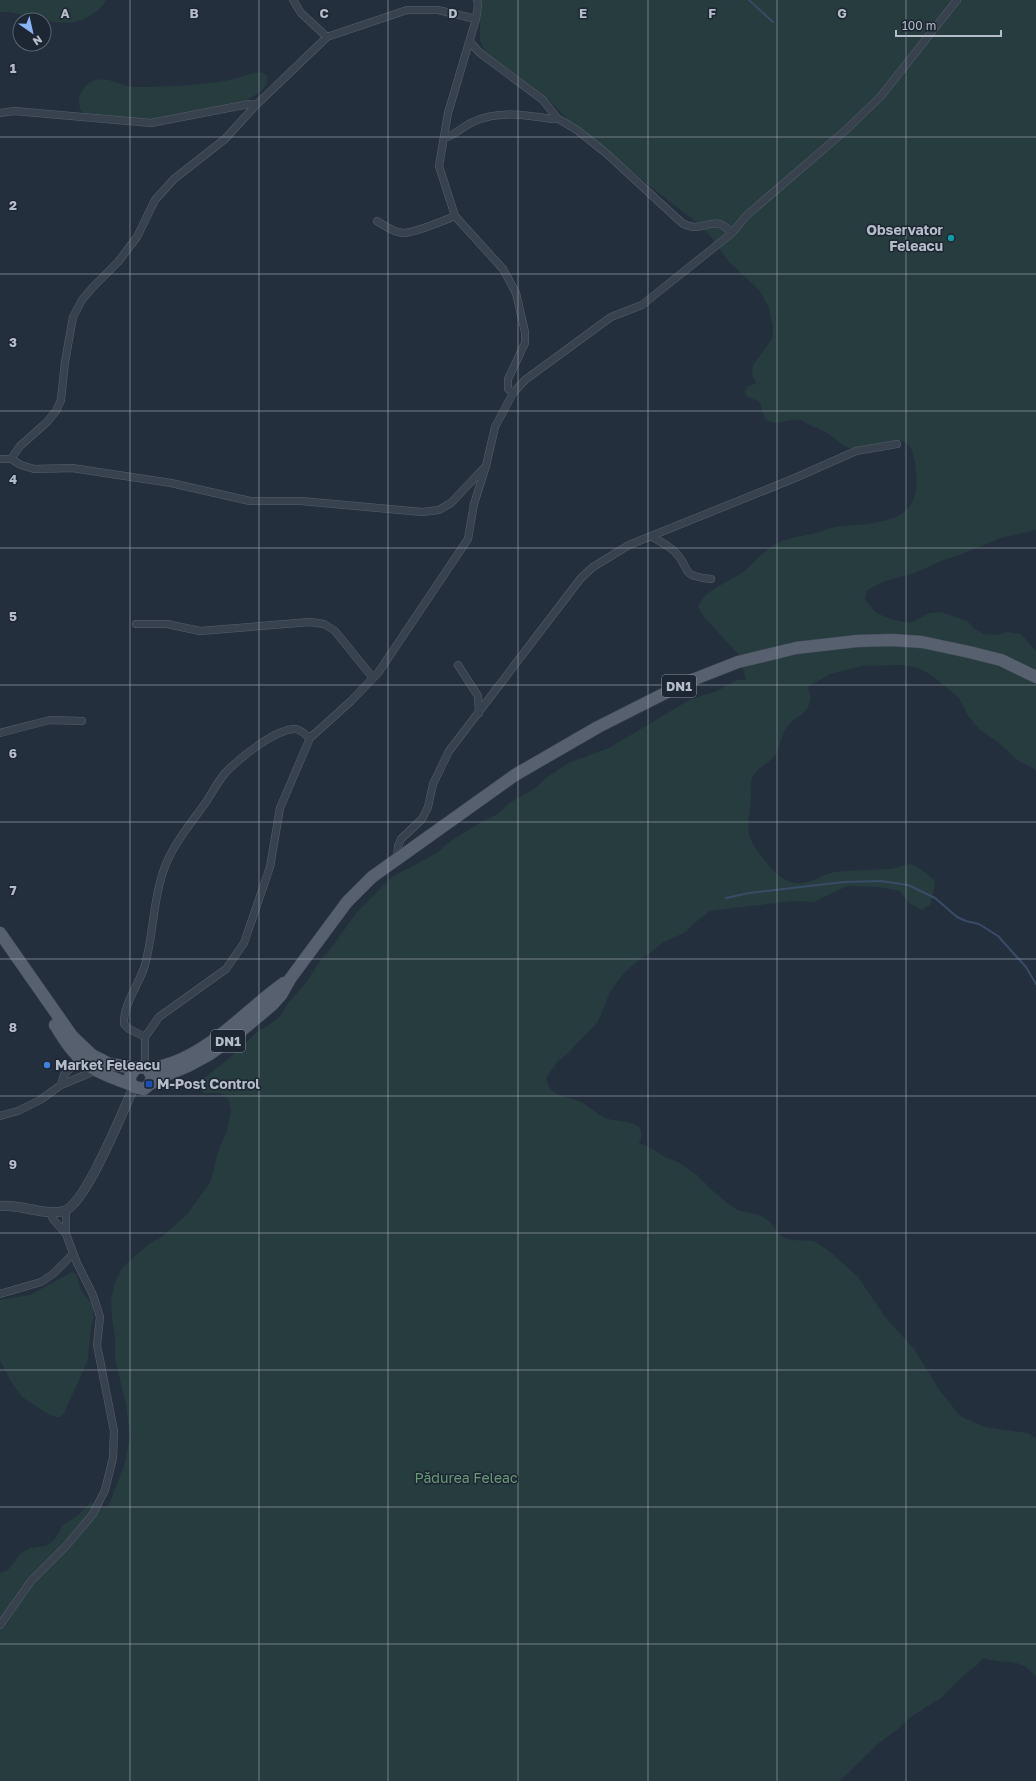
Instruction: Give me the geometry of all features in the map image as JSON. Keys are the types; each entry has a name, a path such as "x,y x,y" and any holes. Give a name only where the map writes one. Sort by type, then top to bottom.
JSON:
{"main road":[{"name":"DN1","path":"133,1086 144,1089 164,1076 199,1060 224,1045 272,1005 281,995 290,979 347,902 359,888 397,859 516,775 557,750 661,694 710,672 738,662 768,654 820,645 857,641 892,640 922,642 1001,660 1036,677"},
{"name":"DN1","path":"0,933 72,1036 92,1055 109,1064 141,1068 172,1063 204,1046 229,1029 290,979"},
{"path":"0,945 72,1051 79,1058 97,1070 133,1086"},
{"path":"133,1086 130,1076 141,1068 152,1076 150,1084"}],"street":[{"path":"293,0 301,13 327,37"},
{"path":"477,0 478,5 476,19 448,113 439,166 455,216 503,269 516,293 525,332 525,343 508,379 508,389 514,393"},
{"path":"141,1068 145,1061 144,1037 159,1017 226,969 244,943 270,867 280,808 310,738 373,678 468,539 474,504 486,466 495,427 514,393 524,380 611,317 642,305 732,233 747,215 847,129 881,96 958,0"},
{"path":"11,459 20,446 47,422 56,411 61,400 65,362 73,317 82,300 118,262 137,237 155,200 174,179 225,139 256,105 327,37 407,10 438,10 476,19"},
{"path":"470,42 486,58 543,100 557,118 577,130 606,153 682,223 688,227 696,228 717,222 725,225 732,233"},
{"path":"0,113 14,110 151,123 249,104 256,105"},
{"path":"444,138 473,122 488,116 506,114 552,119 557,118"},
{"path":"377,221 404,233 455,216"},
{"path":"397,859 398,846 401,838 422,819 428,807 433,784 449,751 581,578 593,567 629,545 795,478 856,451 897,444"},
{"path":"0,459 11,459 21,465 34,469 72,468 171,483 250,501 301,501 422,512 439,510 451,504 486,466"},
{"path":"651,536 675,552 690,575 711,579"},
{"path":"136,624 167,624 200,631 310,622 324,624 335,630 373,678"},
{"path":"458,665 478,696 479,713"},
{"path":"0,733 50,720 82,721"},
{"path":"144,1037 129,1030 124,1024 125,1009 140,979 150,945 159,888 166,863 226,772 277,733 297,729 310,738"},
{"path":"61,1085 64,1075 79,1058 92,1055"},
{"path":"0,1116 18,1111 40,1100 61,1085 97,1070"},
{"path":"0,1206 9,1205 50,1211 64,1210 78,1199 89,1181 133,1086"},
{"path":"0,1625 31,1582 66,1546 93,1514 105,1490 113,1458 114,1432 97,1345 100,1317 93,1295 73,1254 66,1234 66,1215 64,1210"},
{"path":"50,1211 53,1219 66,1234"},
{"path":"0,1294 41,1282 53,1274 73,1254"}],"green space":[{"path":"0,0 106,0 102,7 91,15 80,21 69,23 52,21 52,12 0,12"},
{"name":"Pădurea Feleac","path":"480,0 1036,0 1036,530 1001,538 941,561 915,573 885,581 869,589 866,593 865,599 875,612 895,620 910,623 930,613 941,612 967,621 975,629 984,634 996,635 1007,632 1021,634 1036,651 1036,770 1017,760 998,742 980,730 969,717 959,698 930,674 918,668 901,665 862,666 830,674 808,687 811,697 808,708 788,726 784,732 776,754 758,770 752,778 748,829 752,841 762,857 777,874 786,880 797,883 812,881 835,872 892,869 912,864 934,880 935,885 930,905 922,910 909,903 900,891 879,887 847,886 814,902 793,901 710,911 693,924 686,932 662,943 624,973 610,992 598,1022 567,1054 558,1061 546,1078 550,1088 559,1095 579,1101 608,1119 627,1122 638,1126 641,1130 639,1143 680,1163 697,1175 716,1194 737,1210 759,1215 768,1220 782,1237 792,1240 814,1241 828,1250 858,1277 886,1318 915,1350 938,1388 960,1416 984,1427 1028,1433 1036,1438 1036,1677 1030,1670 1018,1663 983,1658 941,1698 912,1716 897,1730 879,1743 840,1781 0,1781 0,1573 8,1570 21,1553 31,1548 46,1546 51,1543 63,1525 76,1517 91,1502 95,1504 96,1510 108,1507 125,1463 130,1436 126,1405 115,1359 115,1337 111,1301 114,1285 121,1270 128,1262 149,1244 163,1236 188,1213 211,1181 219,1149 227,1131 231,1110 229,1100 224,1095 220,1093 204,1093 200,1089 199,1084 257,1032 280,1016 357,912 392,877 437,853 449,842 483,821 498,814 509,803 534,789 546,778 568,763 609,748 691,699 717,691 737,680 746,680 740,656 703,616 698,607 706,595 740,574 770,547 782,541 832,528 884,521 900,515 910,506 914,499 916,486 915,460 909,446 905,442 895,440 851,449 827,433 801,420 774,423 765,419 759,402 747,397 745,392 747,387 756,383 752,376 753,365 772,339 773,328 769,308 759,290 729,262 711,237 696,222 646,183 614,155 573,125 544,95 491,59 484,50 480,40"},
{"path":"260,72 266,74 267,83 265,87 246,100 157,120 86,114 81,111 79,102 79,98 85,86 93,81 104,79 135,87 171,86 230,80"},
{"path":"72,1272 76,1274 81,1290 91,1303 93,1308 93,1319 88,1360 64,1413 60,1417 56,1417 48,1414 22,1397 10,1380 0,1360 0,1300 30,1295"}],"waterway":[{"path":"749,0 773,22"},
{"path":"726,898 749,893 844,882 881,881 908,885 935,898 957,917 979,924 998,936 1026,967 1036,984"}],"place":[{"name":"Observator Feleacu","path":"951,238"},
{"name":"Market Feleacu","path":"47,1065"},
{"name":"M-Post Control","path":"149,1084"}]}
